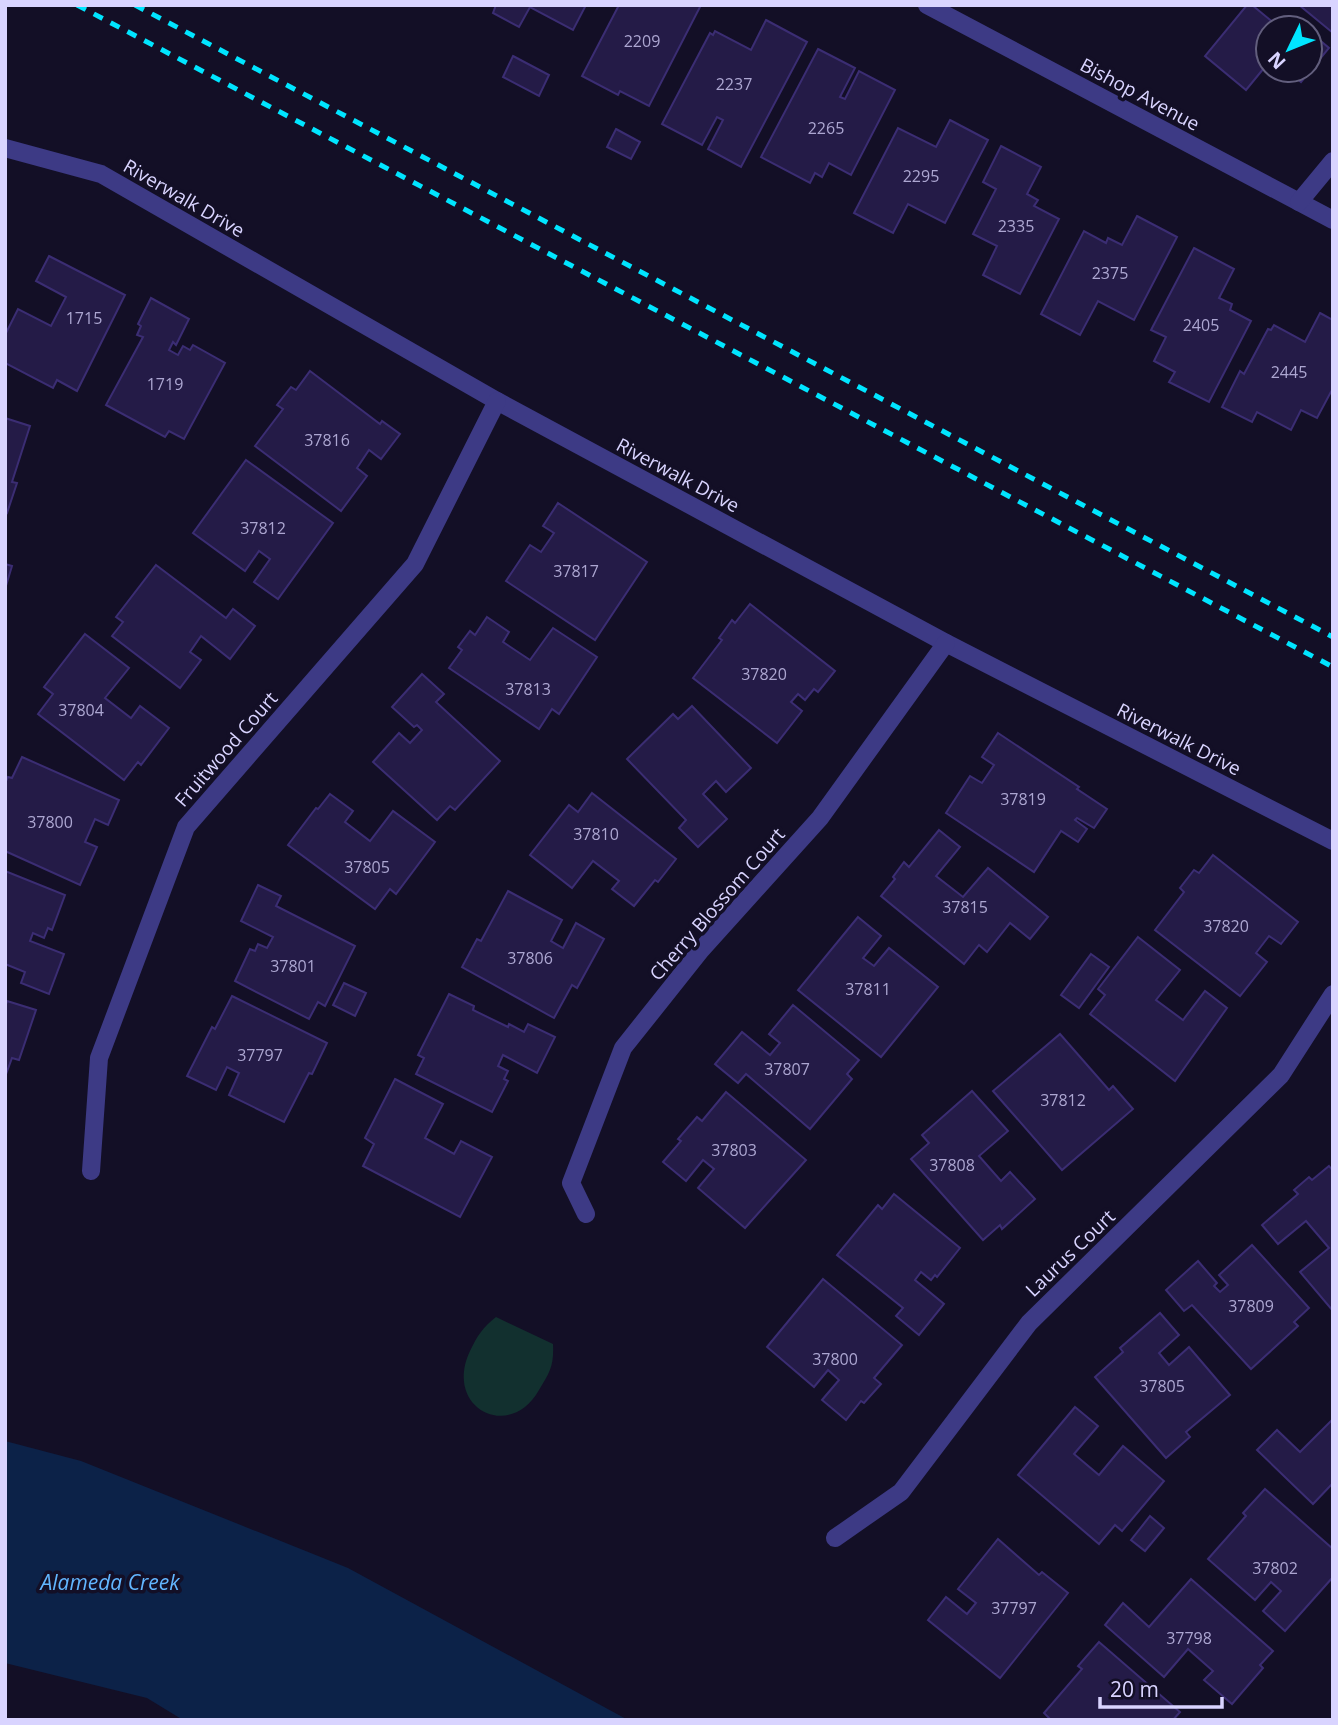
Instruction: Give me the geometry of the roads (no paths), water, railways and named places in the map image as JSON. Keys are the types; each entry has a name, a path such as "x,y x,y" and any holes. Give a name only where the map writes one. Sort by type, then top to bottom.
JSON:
{"street":[{"name":"Bishop Avenue","path":"927,5 1333,220"},
{"name":"Riverwalk Drive","path":"5,148 101,174 497,401 946,643 1333,841"},
{"path":"1299,202 1333,161"},
{"name":"Fruitwood Court","path":"90,1171 99,1058 186,827 415,564 497,401"},
{"name":"Cherry Blossom Court","path":"586,1214 571,1182 623,1048 701,950 820,818 946,643"},
{"name":"Laurus Court","path":"835,1538 901,1492 1029,1323 1281,1075 1333,994"}],"water":[{"name":"Alameda Creek","path":"5,1441 81,1461 348,1568 628,1720 183,1720 147,1698 5,1663"}],"railway":[{"path":"77,5 1333,667"},
{"path":"135,5 1333,637"}]}
